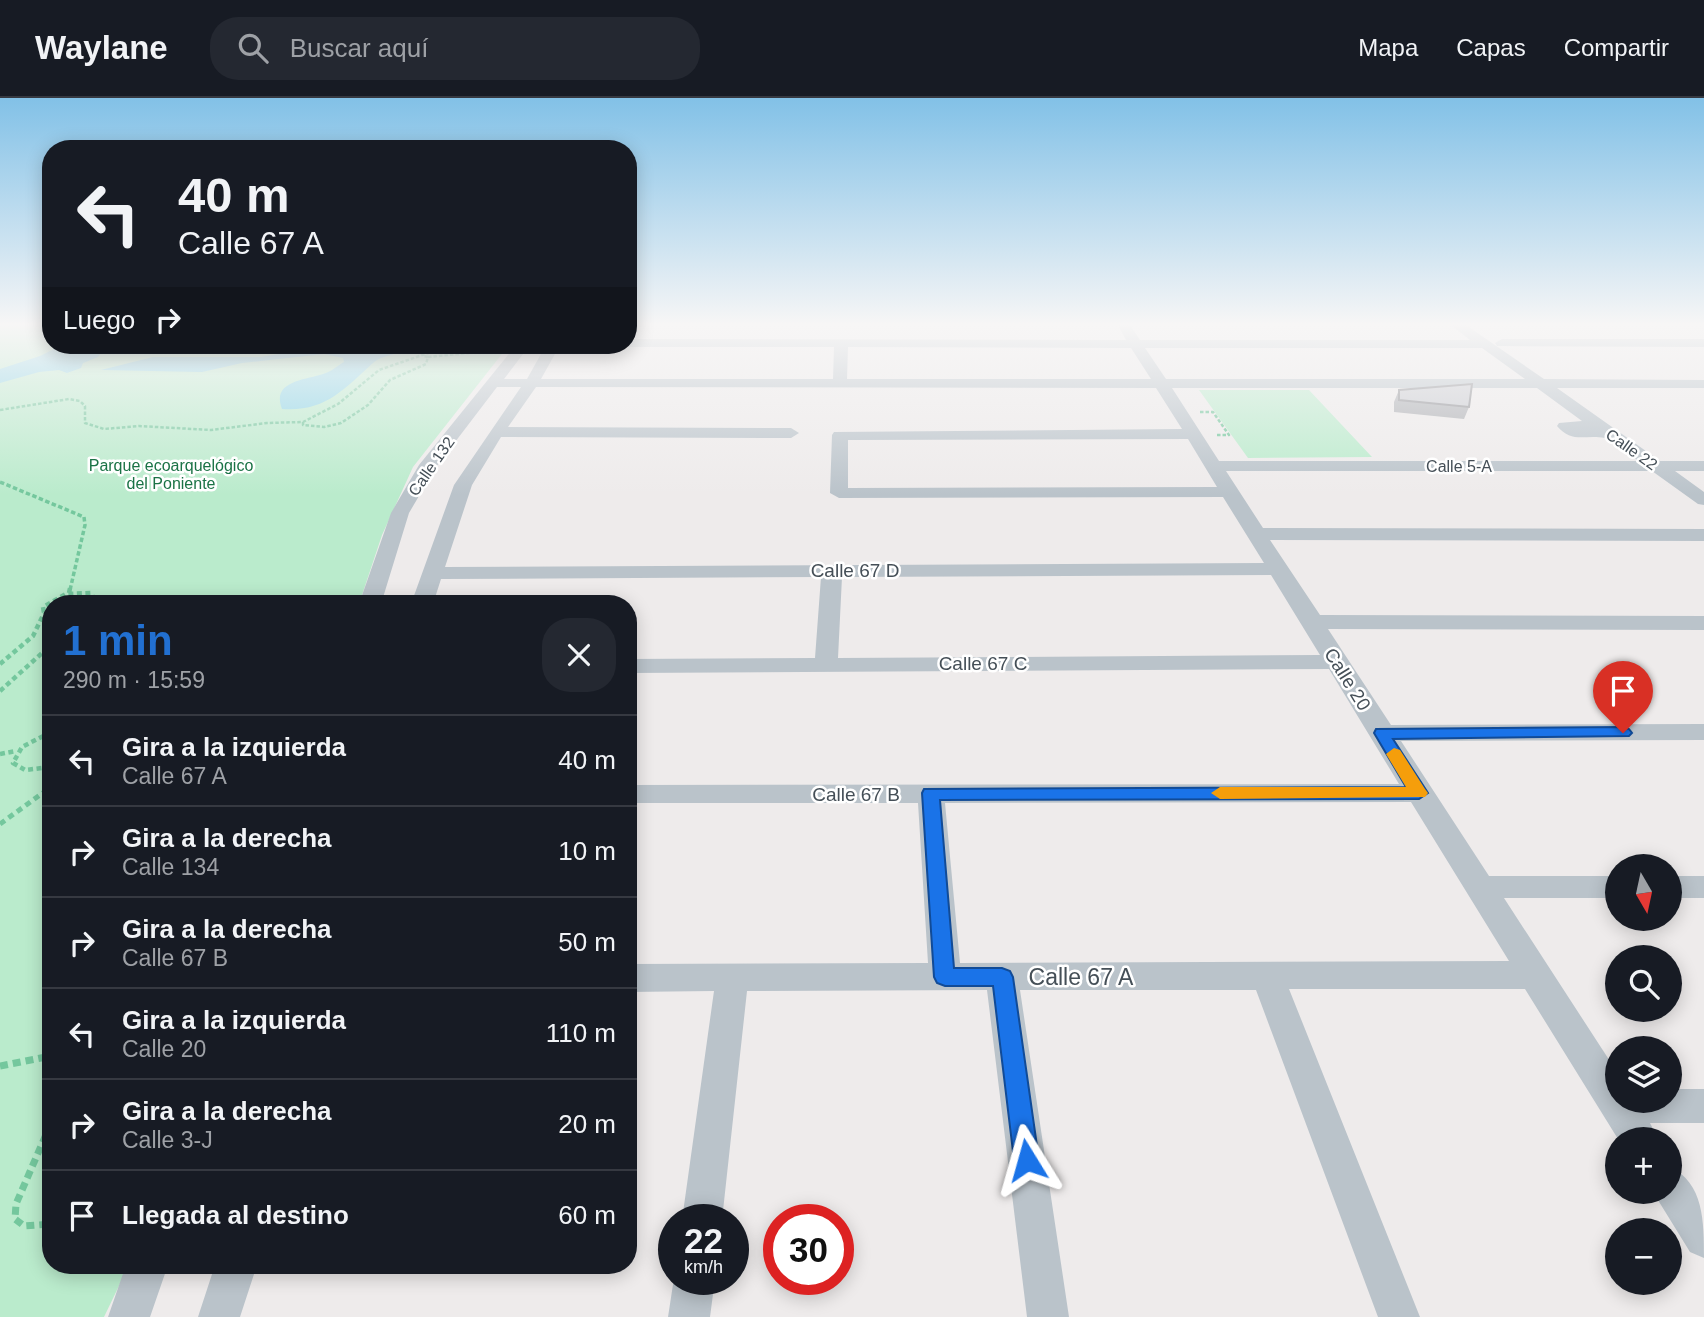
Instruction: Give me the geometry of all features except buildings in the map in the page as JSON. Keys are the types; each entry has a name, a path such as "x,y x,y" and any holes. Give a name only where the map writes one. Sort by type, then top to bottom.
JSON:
{"street":[{"name":"Calle 22","path":"1537,382 1704,500"},
{"name":"Calle 22","path":"1558,382 1704,483"},
{"path":"494,383 1704,384"},
{"name":"Calle 132","path":"373,595 400,513 428,465 494,383"},
{"name":"Calle 132","path":"425,595 463,485 496,432 531,384"},
{"name":"Calle 20","path":"1162,384 1198,427 1214,466 1230,492 1605,1087"},
{"path":"1198,427 840,435 839,493 1230,492"},
{"path":"496,432 792,433"},
{"path":"1565,439 1608,432"},
{"path":"1704,455 1696,455 1704,460"},
{"name":"Calle 5-A","path":"1214,466 1704,466"},
{"path":"1256,534 1704,535"},
{"name":"Calle 67 D","path":"432,573 1278,569"},
{"path":"826,664 832,570"},
{"path":"1312,622 1704,623"},
{"name":"Calle 67 C","path":"637,666 1337,662"},
{"path":"1382,733 1704,732"},
{"path":"931,793 945,977"},
{"name":"Calle 67 B","path":"637,794 1419,793"},
{"path":"1478,887 1605,887"},
{"path":"1682,887 1704,887"},
{"name":"Calle 67 A","path":"637,978 1534,975"},
{"path":"1267,976 1399,1317"},
{"path":"1002,977 1048,1317"},
{"path":"704,1204 732,978"},
{"path":"1682,1106 1704,1106"},
{"path":"1682,1204 1704,1238"},
{"path":"129,1317 143,1274"},
{"path":"219,1317 233,1274"},
{"path":"689,1317 692,1295"}],"path":[{"path":"0,410 69,399 80,401 85,406 85,423 104,429 139,426 211,430 267,423 303,422 338,404 365,382"},
{"path":"303,422 303,425 324,427 341,424 368,405 388,382"},
{"path":"1213,412 1229,435 1198,427 1213,412"},
{"path":"0,482 84,517 85,525 69,593"},
{"path":"65,595 92,595"},
{"path":"0,664 33,636 42,618"},
{"path":"0,691 42,653"},
{"path":"0,754 17,751 42,736"},
{"path":"17,751 13,763 17,767 42,769"},
{"path":"0,824 42,794"},
{"path":"0,1066 42,1058"},
{"path":"42,1144 16,1204 15,1219 24,1226 42,1225"}],"green space":[{"name":"Parque ecoarquelógico del Poniente","path":"0,382 480,382 413,467 382,535 362,595 42,595 42,1274 125,1274 104,1317 0,1317"},
{"path":"1199,390 1309,390 1372,457 1248,458"}],"water":[{"path":"351,382 322,403 297,409 282,409 281,393 292,383"}],"slow traffic":[{"path":"1220,793 1419,793 1394,754"}],"route":[{"path":"1027,1160 1002,977 945,977 931,793 1419,793 1382,733 1623,733"}]}
